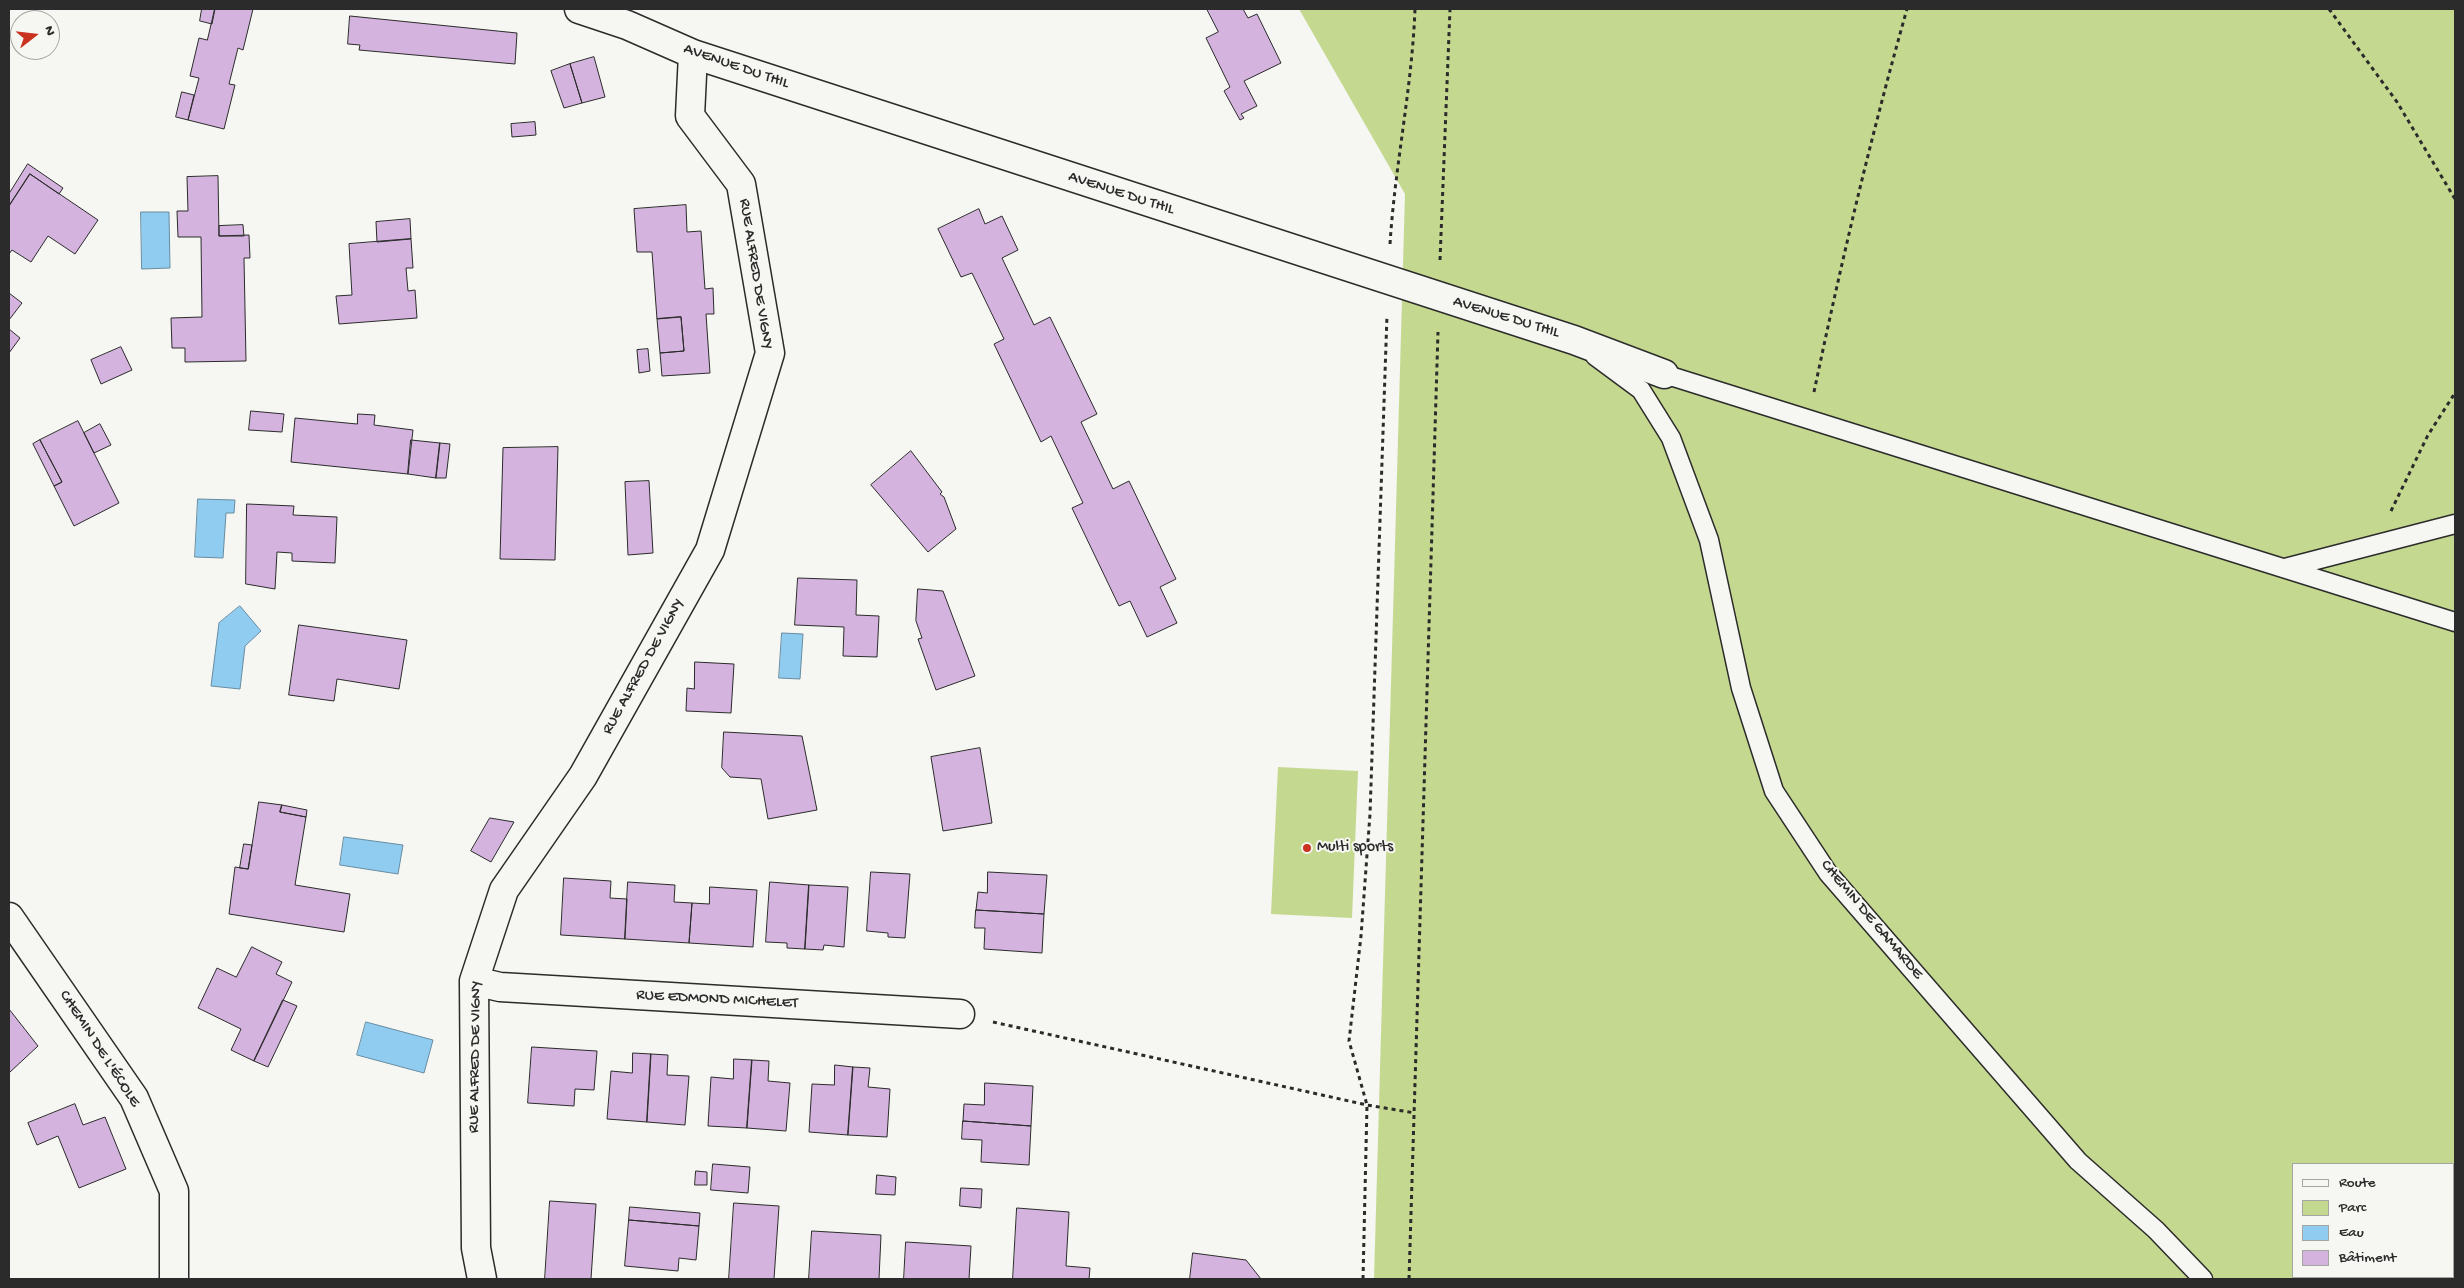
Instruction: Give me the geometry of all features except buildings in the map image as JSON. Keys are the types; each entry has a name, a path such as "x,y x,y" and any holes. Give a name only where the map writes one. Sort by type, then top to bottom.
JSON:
{"street":[{"name":"AVENUE DU THIL","path":"579,9 627,26 694,54 1574,340 1664,374"},
{"name":"RUE ALFRED DE VIGNY","path":"482,1279 476,1248 474,981 504,890 584,776 710,550 770,353 741,184 690,116 694,54"},
{"name":"CHEMIN DE L'ÉCOLE","path":"9,917 134,1098 174,1191 174,1279"},
{"name":"RUE EDMOND MICHELET","path":"474,981 500,987 960,1014"}],"lane":[{"name":"CHEMIN DE GAMARDE","path":"1574,340 1641,390 1672,438 1709,540 1741,688 1774,790 1828,873 2078,1161 2156,1230 2203,1279"},
{"path":"1664,374 2455,622"},
{"path":"2285,568 2455,524"}],"path":[{"path":"1362,1279 1367,1105 1349,1041 1361,936 1370,814 1388,281 1393,198 1413,61 1415,9"},
{"path":"1409,1279 1439,297 1450,9"},
{"path":"1808,419 1843,254 1873,127 1907,9"},
{"path":"2328,9 2398,102 2455,199"},
{"path":"2374,545 2428,436 2455,393"},
{"path":"960,1014 1367,1105 1415,1113"}],"green space":[{"path":"1299,9 2455,9 2455,1279 1374,1279 1405,194"},
{"path":"1278,767 1358,771 1352,918 1271,914"}],"water":[{"path":"141,212 169,212 170,268 142,269"},
{"path":"198,499 235,500 234,513 226,513 223,558 195,557"},
{"path":"240,606 261,631 245,646 240,689 211,686 219,623"},
{"path":"782,633 803,634 800,679 779,678"},
{"path":"344,837 403,845 398,874 340,865"},
{"path":"366,1022 433,1040 424,1073 357,1055"}],"place":[{"name":"Multi sports","path":"1307,848"}]}
